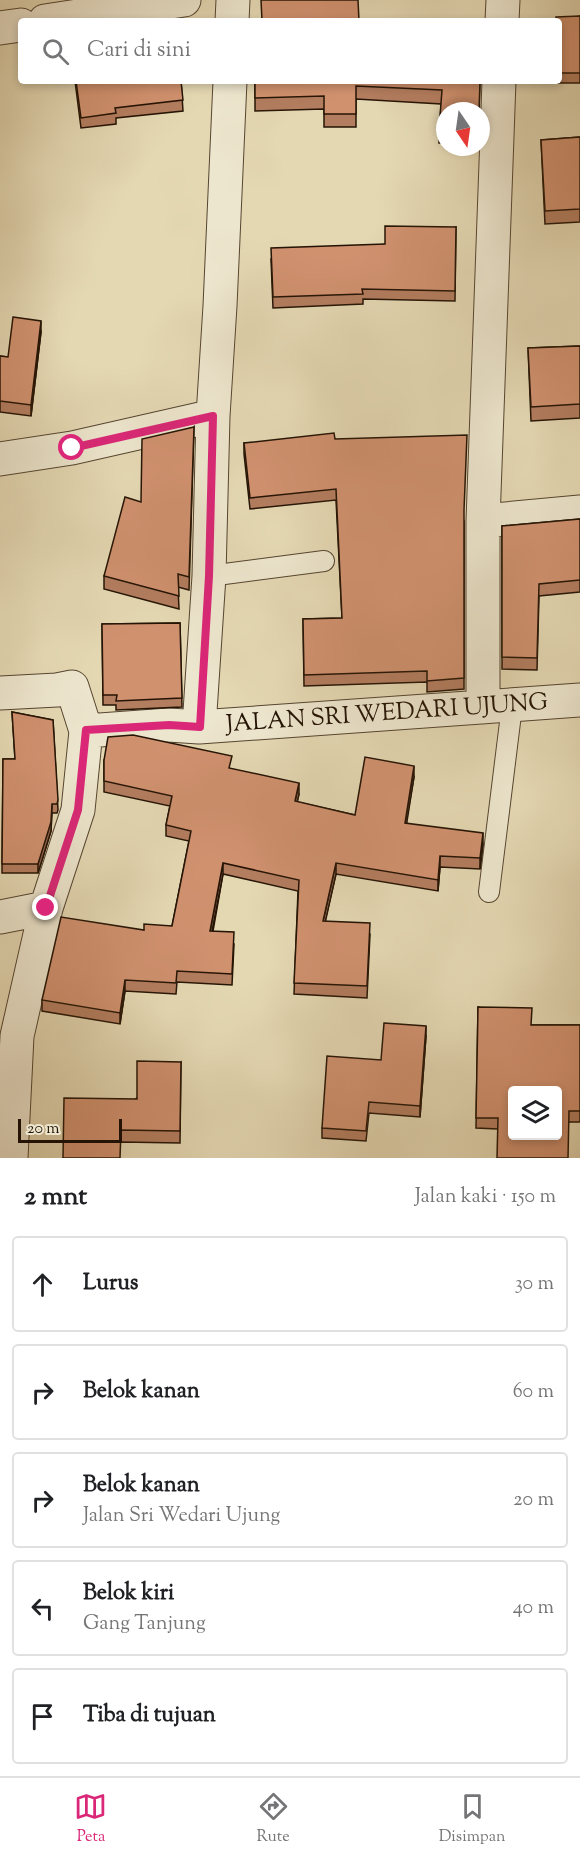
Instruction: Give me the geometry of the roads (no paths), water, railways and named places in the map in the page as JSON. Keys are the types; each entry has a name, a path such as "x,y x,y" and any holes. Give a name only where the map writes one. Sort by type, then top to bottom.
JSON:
{"street":[{"path":"65,18 184,0"},
{"path":"232,18 233,0"},
{"path":"502,0 502,18"},
{"path":"0,28 18,25"},
{"path":"200,727 209,576 213,416 230,84"},
{"path":"497,706 483,521 500,84"},
{"path":"0,459 72,448 213,416"},
{"path":"483,521 580,512"},
{"path":"0,693 72,687 86,730 78,810 46,908 17,1035 11,1158"},
{"name":"JALAN SRI WEDARI UJUNG","path":"86,730 169,725 200,727 580,700"},
{"path":"0,917 46,908"}],"lane":[{"path":"209,576 324,561"},
{"path":"489,892 497,706"}]}
